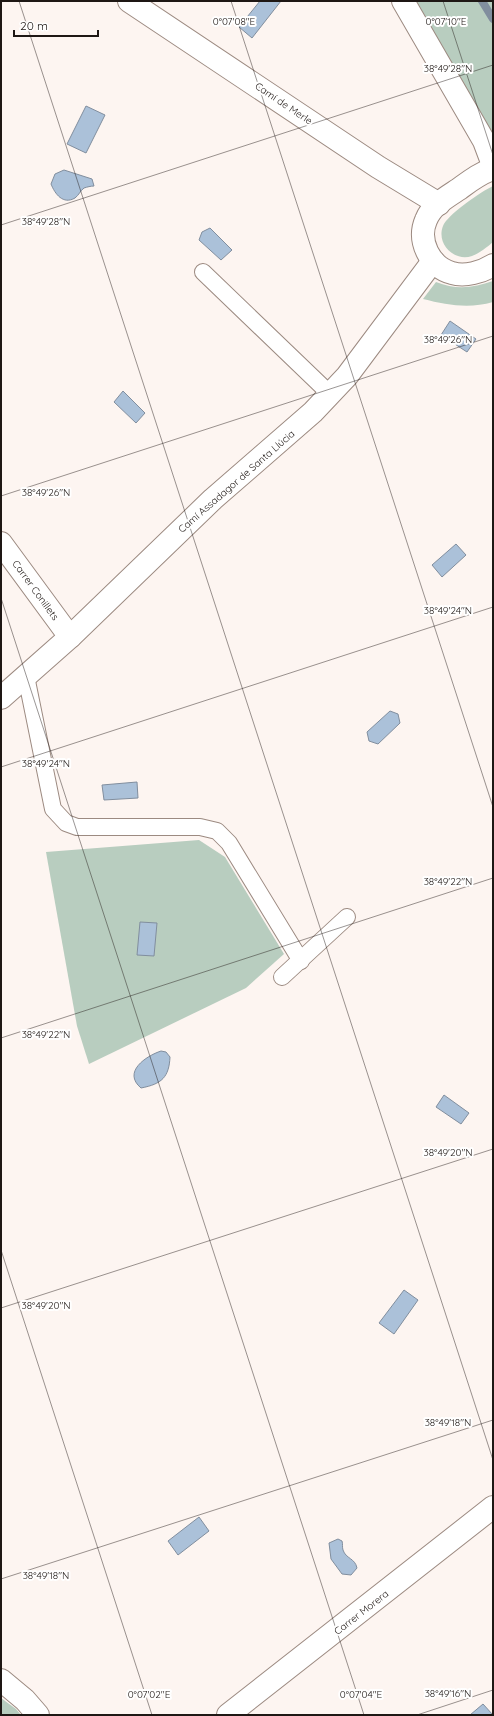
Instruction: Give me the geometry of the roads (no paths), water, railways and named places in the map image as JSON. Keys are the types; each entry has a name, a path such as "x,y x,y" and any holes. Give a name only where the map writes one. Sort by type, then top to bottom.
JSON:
{"street":[{"name":"Camí de Merle","path":"130,1 378,167 438,204"},
{"path":"403,1 484,141 493,165"},
{"path":"493,169 476,177 433,208 426,220 423,233 424,247 433,261 440,268 452,274 466,274 493,265"},
{"name":"Camí Assadagor de Santa Llúcia","path":"1,698 70,637 213,499 289,434 330,394 347,376 433,261"},
{"name":"Carrer Conillets","path":"1,543 70,637"},
{"name":"Carrer Morera","path":"228,1715 493,1507"},
{"path":"1,1680 25,1700 38,1715"}],"lane":[{"path":"203,272 330,394"},
{"path":"26,676 53,808 62,820 77,827 200,827 217,831 229,843 301,961"},
{"path":"282,977 347,917"}],"water":[{"path":"260,1 281,1 252,38 239,27"},
{"path":"86,106 105,115 86,153 67,144"},
{"path":"64,170 92,179 94,186 84,188 75,198 71,200 63,199 57,195 51,184 55,174"},
{"path":"210,228 232,250 221,260 199,240 202,232"},
{"path":"450,321 476,339 467,352 441,335"},
{"path":"123,391 145,413 136,423 114,402"},
{"path":"456,544 466,555 442,577 432,565"},
{"path":"390,711 398,714 400,723 378,744 369,741 367,732"},
{"path":"137,782 138,798 104,800 102,785"},
{"path":"140,922 157,923 154,956 137,955"},
{"path":"161,1051 166,1052 170,1057 166,1075 159,1082 141,1088 136,1082 134,1076 138,1065 155,1053"},
{"path":"444,1095 469,1113 461,1124 436,1107"},
{"path":"404,1290 418,1300 394,1334 379,1323"},
{"path":"199,1517 209,1531 178,1555 168,1541"},
{"path":"338,1539 342,1541 344,1553 356,1565 357,1568 351,1575 342,1574 331,1559 329,1543"},
{"path":"483,1704 493,1715 470,1715"}],"waterway":[{"path":"482,1 493,19"}]}
